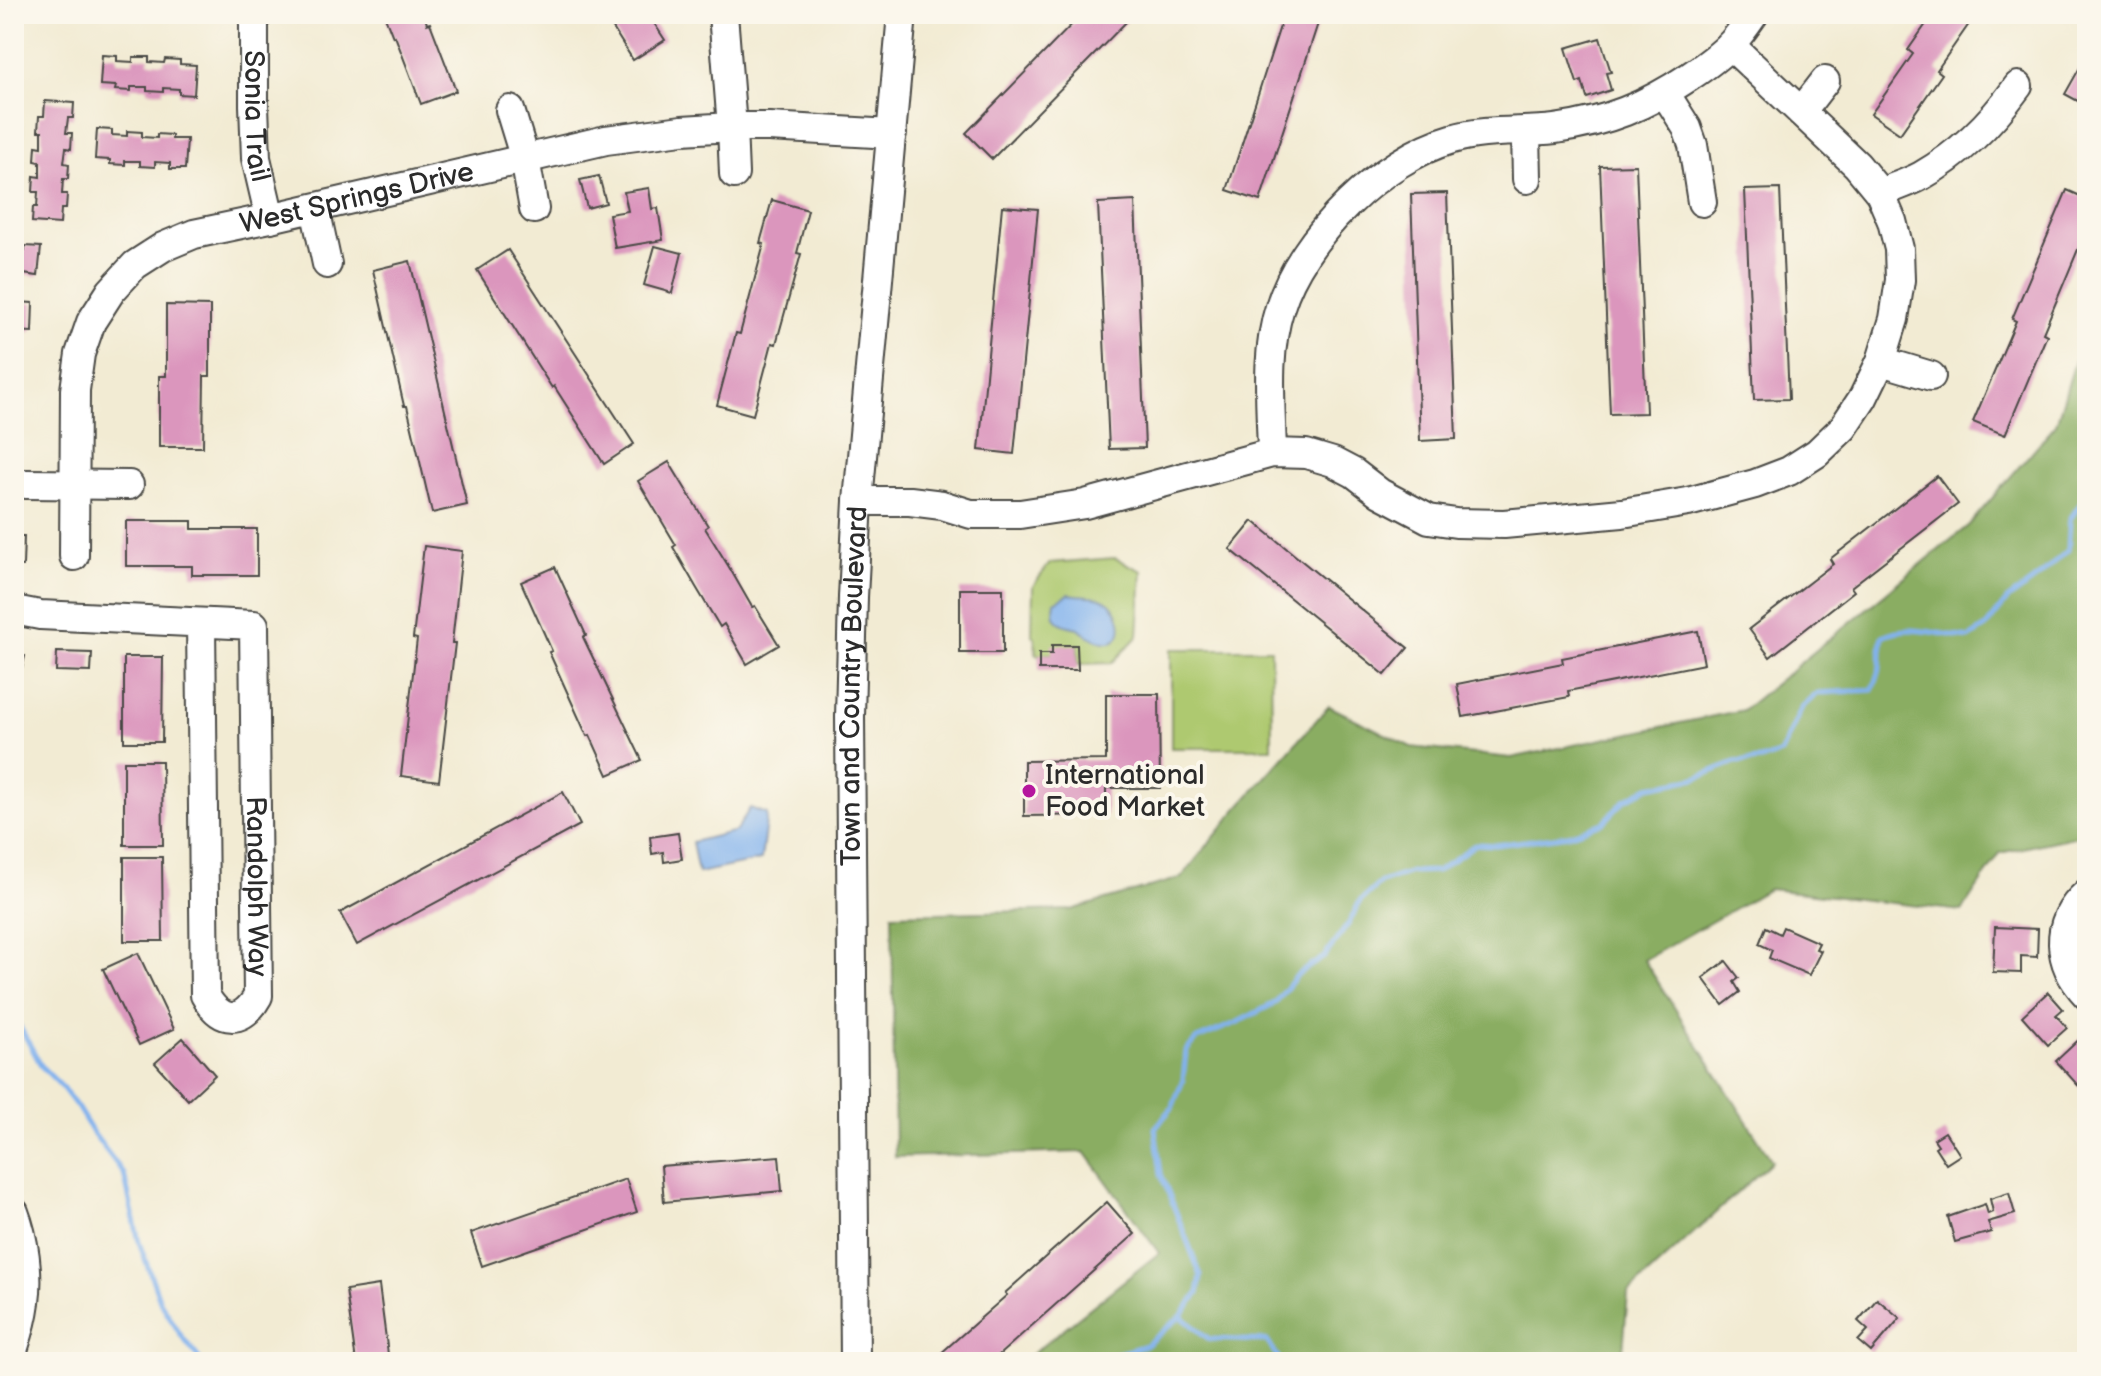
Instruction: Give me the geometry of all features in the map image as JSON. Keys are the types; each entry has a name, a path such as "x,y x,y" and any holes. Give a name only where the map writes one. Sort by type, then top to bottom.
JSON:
{"street":[{"name":"Sonia Trail","path":"254,14 256,158 270,218"},
{"path":"723,14 734,174"},
{"name":"Town and Country Boulevard","path":"855,1362 850,717 853,597 858,501 902,14"},
{"path":"1272,453 1270,381 1272,346 1280,307 1296,269 1320,236 1382,173 1415,153 1453,138 1590,123 1628,112 1665,93 1706,65 1730,45 1754,14"},
{"path":"858,501 910,501 942,505 971,514 1020,514 1085,504 1272,453 1306,454 1333,462 1354,473 1380,493 1429,519 1504,524 1622,513 1688,502 1755,484 1789,471 1817,453 1843,428 1863,398 1881,361 1894,319 1900,280 1899,249 1880,193 1857,165 1730,45"},
{"path":"1801,112 1825,81"},
{"path":"1880,193 1921,176 1951,156 1981,132 2018,86"},
{"path":"1665,93 1687,128 1693,145 1702,202"},
{"path":"510,110 525,159 534,209"},
{"name":"West Springs Drive","path":"74,556 75,390 80,354 91,322 111,291 135,265 163,247 194,234 606,140 732,127 892,134"},
{"path":"1526,131 1527,179"},
{"path":"315,208 327,264"},
{"path":"1881,361 1931,376"},
{"path":"26,484 129,485"},
{"name":"Randolph Way","path":"14,610 40,615 254,625 258,996 251,1009 241,1016 230,1017 219,1014 211,1007 205,995 201,623"},
{"path":"2087,893 2069,915 2063,949 2074,982 2087,995"},
{"path":"14,1212 20,1227 26,1300 15,1339"}],"green space":[{"path":"2087,322 2087,834 2000,853 1962,911 1769,889 1644,960 1772,1161 1628,1293 1622,1362 1022,1362 1159,1253 1085,1152 895,1157 892,914 1071,910 1181,878 1237,809 1329,706 1411,747 1511,758 1743,710 1969,525 2056,424"},
{"path":"1115,558 1142,571 1138,636 1112,663 1078,664 1077,645 1052,654 1036,655 1035,637 1032,636 1033,586 1050,563"},
{"path":"1171,649 1271,649 1272,748 1171,748"}],"water":[{"path":"1069,594 1097,597 1110,603 1120,620 1118,636 1113,641 1105,642 1058,621 1054,614 1055,602"},
{"path":"750,808 767,814 761,860 698,873 692,842 736,831"}],"building":[{"path":"384,14 424,14 456,91 421,104"},
{"path":"604,14 648,14 665,40 633,60"},
{"path":"1082,14 1134,14 992,159 966,133"},
{"path":"1284,14 1321,14 1260,201 1227,190"},
{"path":"1933,14 1976,14 1937,70 1942,74 1900,134 1871,114 1913,54 1908,50"},
{"path":"1600,38 1611,72 1606,73 1611,90 1587,98 1582,81 1577,83 1566,48"},
{"path":"102,55 117,56 117,61 133,62 133,57 149,57 149,62 164,63 165,59 196,65 194,95 179,94 179,89 163,88 163,92 147,91 147,87 131,87 131,91 100,85"},
{"path":"2087,55 2087,106 2065,94"},
{"path":"45,101 74,103 73,118 68,118 66,133 72,133 71,149 66,148 64,163 69,164 68,179 63,179 62,194 67,194 66,209 61,209 60,224 32,222 38,192 33,192 34,176 40,177 40,162 35,161 36,146 42,147 42,131 38,131 39,116 44,116"},
{"path":"97,129 112,130 112,135 127,136 127,131 142,132 142,137 157,138 157,134 172,135 172,139 187,139 185,169 170,169 170,163 155,162 155,167 140,166 140,161 125,161 125,165 95,159"},
{"path":"1636,165 1646,413 1610,414 1600,166"},
{"path":"599,176 606,203 587,208 580,180"},
{"path":"649,188 652,209 658,208 663,240 615,248 609,214 628,211 624,192"},
{"path":"1780,189 1789,399 1754,400 1745,190"},
{"path":"2067,190 2087,199 2087,228 2005,435 1973,422 2016,321 2012,319"},
{"path":"1447,193 1456,439 1420,441 1411,194"},
{"path":"772,200 808,210 797,253 801,254 753,415 717,405 736,333 740,334 764,244 760,243"},
{"path":"1135,201 1145,448 1109,449 1098,203"},
{"path":"1002,206 1038,209 1014,454 979,450"},
{"path":"25,246 41,247 38,276 23,274 23,280 14,279 14,251 25,251"},
{"path":"655,246 682,253 672,293 644,285"},
{"path":"508,250 634,444 604,464 477,270"},
{"path":"410,261 467,505 432,513 373,270"},
{"path":"18,302 33,303 32,332 14,331 14,307 18,307"},
{"path":"166,305 210,306 210,376 204,376 203,447 159,447 159,376 166,376"},
{"path":"669,462 752,607 755,606 779,645 747,664 724,624 720,627 696,587 673,547 676,545 638,481"},
{"path":"1937,476 1958,504 1851,587 1854,591 1770,657 1749,629 1833,564 1830,559"},
{"path":"126,521 192,521 192,529 257,529 257,575 192,575 192,566 126,566"},
{"path":"1253,521 1408,648 1385,675 1230,549"},
{"path":"14,536 24,536 23,566 14,565"},
{"path":"424,546 462,551 439,781 401,776"},
{"path":"555,567 586,635 583,637 642,760 608,775 549,652 552,651 521,582"},
{"path":"960,589 1003,589 1003,653 960,653"},
{"path":"1698,631 1704,664 1568,691 1569,697 1463,717 1457,684 1563,663 1562,658"},
{"path":"1052,645 1077,645 1078,670 1039,670 1039,654 1052,654"},
{"path":"57,652 92,653 91,672 56,671"},
{"path":"14,654 25,656 15,697 14,697"},
{"path":"124,657 163,657 162,742 124,742"},
{"path":"1106,694 1159,694 1160,788 1106,788 1106,815 1024,816 1024,761 1106,760"},
{"path":"124,761 162,761 163,845 124,845"},
{"path":"563,792 580,825 357,945 340,913"},
{"path":"678,833 682,859 664,862 663,852 652,854 650,837"},
{"path":"124,857 162,857 163,941 124,941"},
{"path":"1766,927 1780,934 1783,927 1819,943 1816,949 1821,951 1809,975 1769,958 1772,950 1759,944"},
{"path":"1995,927 2038,929 2037,957 2021,956 2021,973 1993,972"},
{"path":"138,953 174,1029 139,1045 103,969"},
{"path":"1726,961 1739,978 1734,982 1740,992 1723,1005 1703,978"},
{"path":"2048,992 2063,1009 2056,1015 2067,1028 2048,1045 2022,1016"},
{"path":"2087,1032 2087,1088 2083,1091 2056,1061"},
{"path":"183,1038 215,1075 188,1100 155,1063"},
{"path":"1945,1132 1960,1155 1946,1164 1935,1147 1938,1145 1934,1139"},
{"path":"779,1156 782,1191 664,1202 661,1166"},
{"path":"626,1179 637,1212 482,1266 471,1233"},
{"path":"2009,1193 2015,1214 1988,1222 1991,1232 1955,1242 1948,1217 1985,1204 1988,1214 1993,1212 1990,1199"},
{"path":"1107,1202 1135,1234 991,1362 931,1362 1007,1295 1005,1293"},
{"path":"379,1285 389,1362 356,1362 346,1290"},
{"path":"1877,1299 1900,1318 1871,1352 1858,1341 1868,1330 1858,1321"}],"waterway":[{"path":"2087,438 2087,449"},
{"path":"1090,1362 1146,1345 1181,1316 1198,1293 1201,1276 1161,1174 1155,1128 1172,1108 1183,1080 1186,1051 1197,1039 1275,1003 1298,974 1324,957 1349,923 1360,901 1381,882 1411,872 1437,871 1476,844 1496,845 1568,835 1603,823 1625,800 1649,787 1696,778 1735,762 1761,760 1781,753 1802,707 1818,693 1872,690 1879,670 1883,636 1914,630 1969,638 1986,627 2007,600 2068,550 2070,519 2087,488"},
{"path":"14,1016 42,1067 61,1086 124,1174 139,1242 160,1301 202,1362"},
{"path":"1183,1318 1209,1339 1267,1341 1281,1362"}],"place":[{"name":"International Food Market","path":"1029,791"}]}
